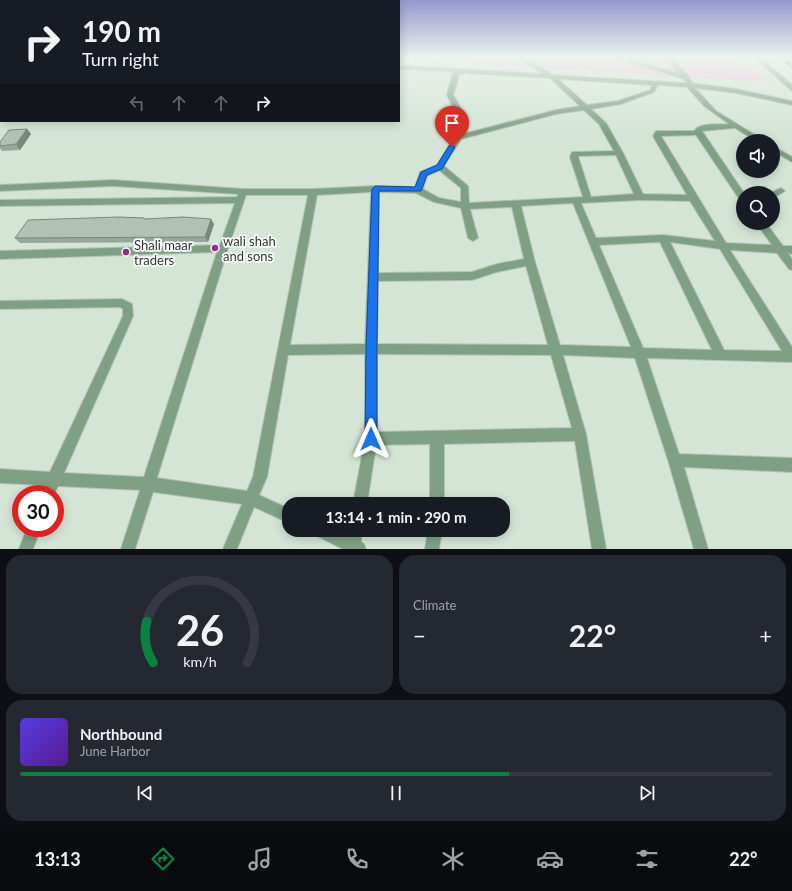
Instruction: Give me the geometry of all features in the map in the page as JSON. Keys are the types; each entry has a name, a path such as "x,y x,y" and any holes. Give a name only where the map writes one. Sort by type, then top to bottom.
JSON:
{"street":[{"path":"418,190 423,174 440,167 458,137 462,123 460,113 450,95 454,83"},
{"path":"558,83 602,123 619,153 640,197"},
{"path":"637,83 689,85 736,91 792,103"},
{"path":"458,137 556,112 586,107 607,106 632,99 652,91 655,88 655,84"},
{"path":"689,85 706,105 749,134"},
{"path":"698,133 698,130 701,128 736,126"},
{"path":"698,133 659,133 657,136 693,198 792,356"},
{"path":"698,133 736,188"},
{"path":"780,152 792,160"},
{"path":"619,153 575,154 574,157 582,200 593,242 639,352 675,460 701,549"},
{"path":"440,167 465,188 465,206 473,238"},
{"path":"0,188 113,183 242,196"},
{"path":"0,203 242,196 375,189 418,190 437,200 465,206 640,197 693,198"},
{"path":"361,497 371,439 371,348 374,277 375,189"},
{"path":"230,549 260,477 313,192"},
{"path":"128,549 223,248 242,196"},
{"path":"516,204 554,350 580,434 599,549"},
{"path":"766,230 792,266"},
{"path":"593,242 663,238 723,246 792,250"},
{"path":"663,238 721,356"},
{"path":"0,255 223,248"},
{"path":"374,277 472,276 497,268 530,262"},
{"path":"0,305 122,303 128,307 128,316 51,485"},
{"path":"284,350 371,348 554,350 721,356 792,356"},
{"path":"371,439 580,434"},
{"path":"437,438 437,497"},
{"path":"675,460 792,465"},
{"path":"0,476 148,484 250,498 282,513"},
{"path":"26,549 31,537"},
{"path":"335,537 356,547 355,537"},
{"path":"432,549 434,537"}],"building":[{"path":"27,129 16,144 0,146 0,142 9,130"},
{"path":"119,217 144,219 183,217 211,219 205,237 15,238 28,220"}],"place":[{"name":"wali shah and sons","path":"215,248"},
{"name":"Shali maar traders","path":"126,252"}],"route":[{"path":"371,439 371,348 374,277 375,189 418,190 423,174 440,167 452,147"}]}
